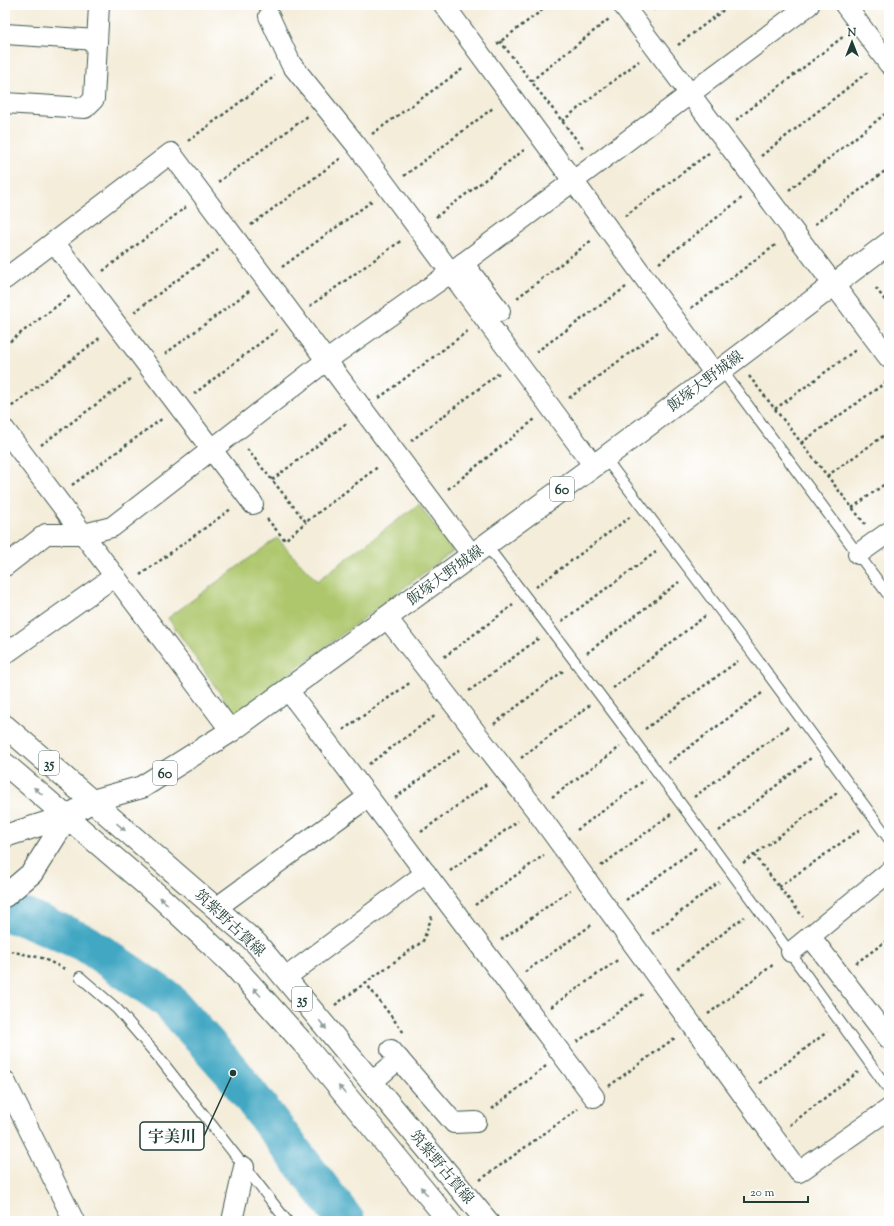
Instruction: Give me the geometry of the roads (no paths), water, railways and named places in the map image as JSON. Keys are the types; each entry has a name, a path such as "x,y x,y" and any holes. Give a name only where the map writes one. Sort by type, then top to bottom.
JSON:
{"main road":[{"name":"飯塚大野城線","path":"5,896 32,873 68,816 92,801 142,787 231,732 599,462 889,243"},
{"name":"筑紫野古賀線","path":"5,726 256,943 487,1221"},
{"name":"筑紫野古賀線","path":"5,764 68,816 159,896 233,965 308,1049 449,1221"},
{"path":"5,836 68,816"}],"street":[{"path":"5,103 85,108 94,99 99,5"},
{"path":"444,5 674,320 718,372"},
{"path":"5,566 46,534 84,534 112,527 327,360 456,268 809,5"},
{"path":"845,5 887,62"},
{"path":"624,6 889,358"},
{"path":"269,16 291,64 357,146 394,184 558,404 599,462"},
{"path":"5,34 97,40"},
{"path":"5,279 171,154 235,237 432,501 479,550"},
{"path":"54,242 250,500"},
{"path":"5,430 231,732"},
{"path":"858,554 883,536"},
{"path":"5,654 119,582"},
{"path":"387,618 535,809 799,1172 889,1109"},
{"path":"288,690 594,1097"},
{"path":"216,908 374,804"},
{"path":"791,952 889,872"},
{"path":"285,978 433,883"},
{"path":"812,934 839,975 889,1039"},
{"path":"371,1082 395,1054 454,1123 476,1122"},
{"path":"5,1081 74,1221"},
{"path":"232,1221 244,1167"}],"lane":[{"path":"718,372 889,596"},
{"path":"599,462 751,651 889,839"},
{"path":"479,550 633,738 791,952 889,1090"},
{"path":"80,977 117,1009 160,1059 287,1221"}],"waterway":[{"path":"5,914 25,917 87,944 167,999 233,1073 346,1221"}],"place":[{"name":"宇美川","path":"233,1073"}]}
